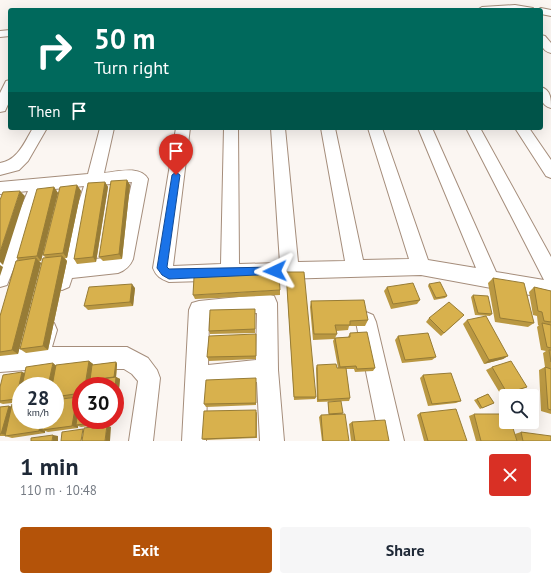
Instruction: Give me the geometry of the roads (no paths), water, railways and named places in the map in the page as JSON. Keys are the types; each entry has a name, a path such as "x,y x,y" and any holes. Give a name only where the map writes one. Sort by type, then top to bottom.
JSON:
{"street":[{"path":"543,40 551,50"},
{"path":"543,84 551,104"},
{"path":"0,109 8,89"},
{"path":"0,169 14,166 23,157 39,130"},
{"path":"38,358 94,180 106,130"},
{"path":"183,130 162,268 169,274 421,268 546,289 551,286"},
{"path":"230,273 231,130"},
{"path":"278,130 290,271"},
{"path":"328,130 356,269"},
{"path":"376,130 421,268"},
{"path":"426,130 490,279"},
{"path":"474,130 551,275"},
{"path":"523,130 551,172"},
{"path":"0,188 134,176 140,179 124,259 118,265 65,271"},
{"path":"0,279 39,185"},
{"path":"194,441 198,310 267,303 267,370 272,441"},
{"path":"366,322 392,441"},
{"path":"0,361 38,358 127,358 140,366 149,378 141,441"},
{"path":"196,377 267,370"}]}
